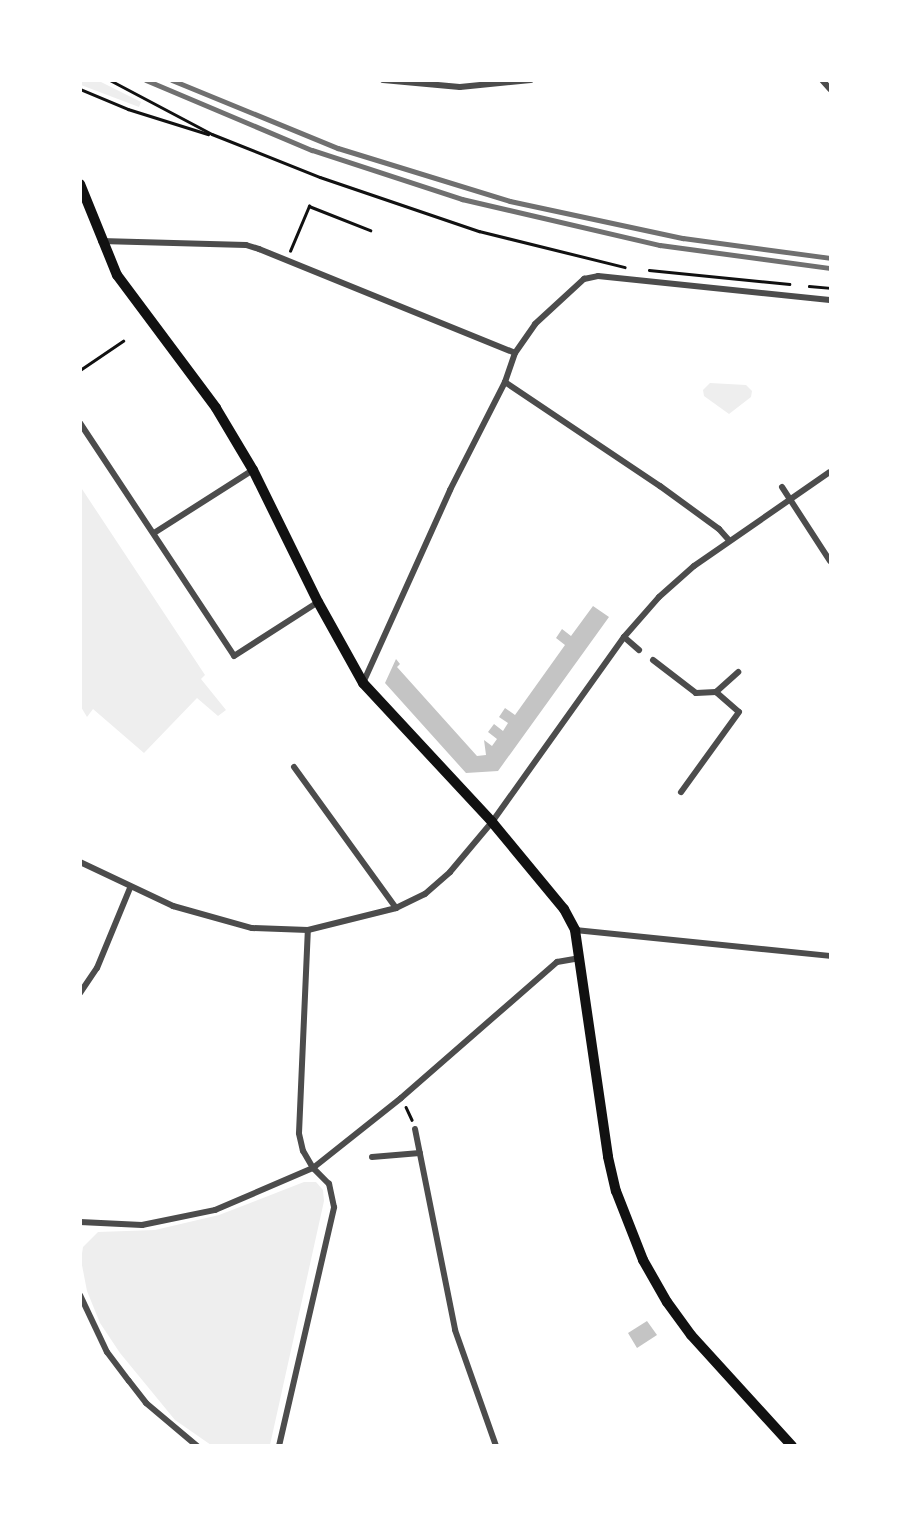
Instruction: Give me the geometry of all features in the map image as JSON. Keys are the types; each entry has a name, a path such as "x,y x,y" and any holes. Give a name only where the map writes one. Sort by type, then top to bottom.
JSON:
{"main road":[{"path":"80,184 117,275 216,408 253,470 317,603 363,683 549,887 575,930 608,1157 616,1191 643,1260 667,1302 691,1335 792,1446"}],"street":[{"path":"383,80 452,87 531,80"},
{"path":"822,80 831,89"},
{"path":"101,241 246,245 516,353"},
{"path":"363,683 450,490 505,382 516,353 536,324 584,279 598,276 831,300"},
{"path":"505,382 660,486 719,529 729,540"},
{"path":"80,423 234,656 317,603"},
{"path":"154,533 253,470"},
{"path":"80,862 130,888 214,919 252,928 308,930 396,908 425,894 450,872 492,822 624,637 667,589 729,540 831,472"},
{"path":"782,487 831,561"},
{"path":"624,637 639,650"},
{"path":"653,660 696,693 716,692 738,672"},
{"path":"681,792 739,712 716,692"},
{"path":"294,767 396,908"},
{"path":"80,993 97,968 130,888"},
{"path":"279,1446 334,1207 330,1184 313,1168 303,1151 299,1133 308,930"},
{"path":"575,930 831,956"},
{"path":"80,1222 142,1225 215,1210 313,1168 401,1098 557,962 579,958"},
{"path":"415,1129 455,1330 496,1446"},
{"path":"372,1157 420,1153"},
{"path":"80,1295 107,1352 129,1381 155,1412 197,1446"}],"path":[{"path":"110,80 212,134"},
{"path":"81,89 128,109 212,134 320,177 479,231 637,268"},
{"path":"286,261 309,206 370,230"},
{"path":"649,270 831,288"},
{"path":"80,370 123,341"},
{"path":"401,1098 415,1129"}],"shaded area":[{"path":"80,81 99,81 141,102 139,107 81,85"},
{"path":"710,383 746,385 752,391 751,397 729,414 704,396 703,390"},
{"path":"80,486 205,675 201,679 226,710 218,716 197,698 144,753 93,709 87,717 81,707"},
{"path":"304,1182 316,1182 323,1190 324,1201 270,1445 211,1445 175,1420 120,1353 100,1323 87,1291 81,1260 83,1247 98,1232 155,1230 219,1215"}],"building":[{"path":"593,606 609,617 498,771 466,773 385,683 396,659 400,664 397,667 477,756 486,755 484,740 492,746 497,739 488,732 494,724 503,731 508,723 499,717 505,708 515,715 565,645 556,638 562,629 571,636"},
{"path":"647,1321 657,1335 637,1348 628,1333"}],"railway":[{"path":"146,80 312,150 462,199 660,245 830,268"},
{"path":"172,80 338,148 510,201 683,238 830,258"}]}
